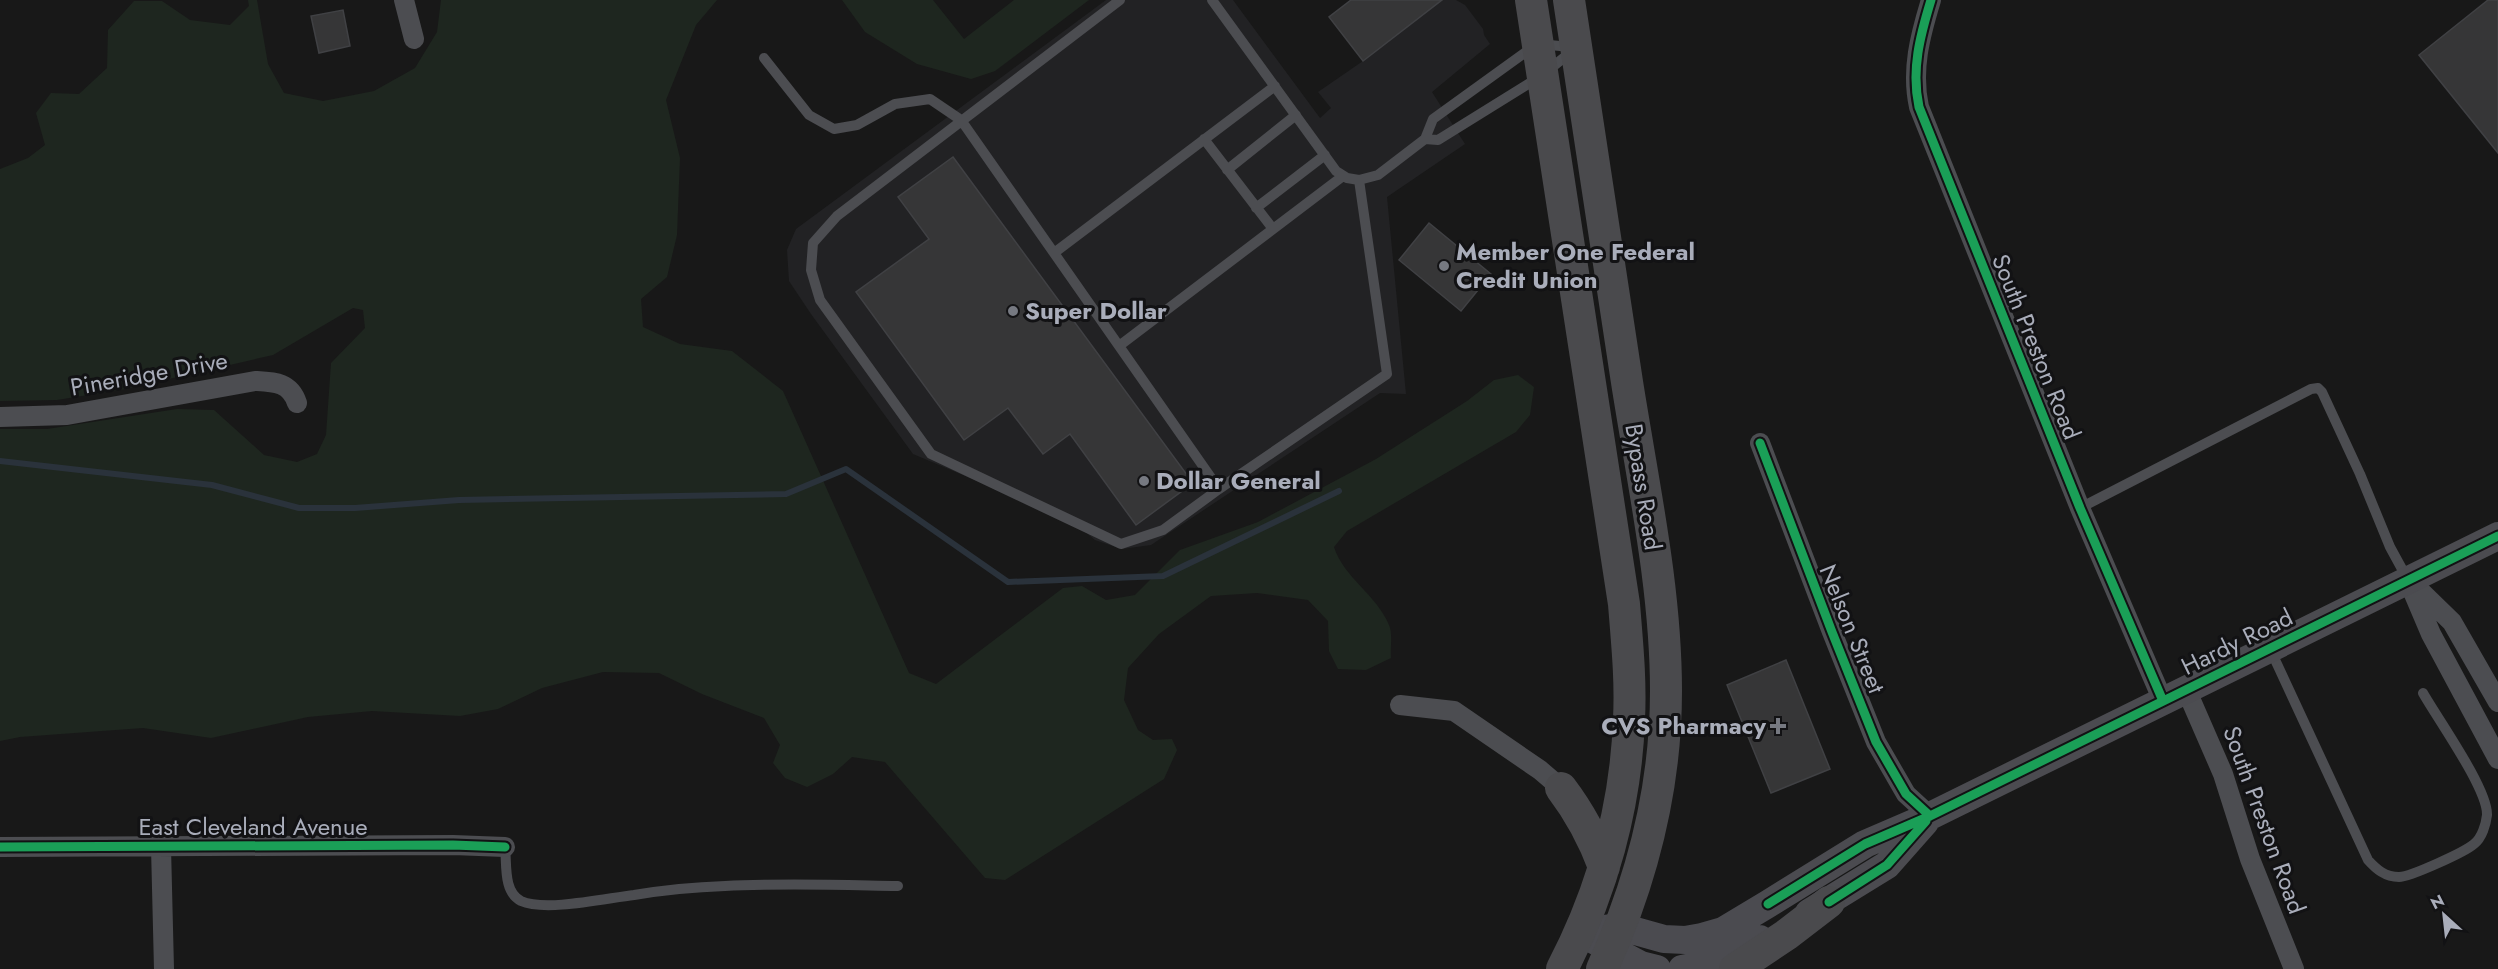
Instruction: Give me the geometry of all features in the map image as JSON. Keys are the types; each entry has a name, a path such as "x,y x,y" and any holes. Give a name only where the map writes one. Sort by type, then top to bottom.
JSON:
{"main road":[{"name":"Bypass Road","path":"1531,0 1624,604 1629,670 1629,718 1624,773 1616,820 1604,867 1580,933"},
{"name":"Bypass Road","path":"1569,0 1663,622 1666,692 1658,793 1647,847 1611,948"},
{"name":"Hardy Road","path":"1611,948 1650,936 1674,940 1702,937 1723,931 1865,844 1930,816 2498,536"},
{"path":"1561,788 1576,794 1602,792 1610,789 1624,773"},
{"path":"1561,788 1580,813 1594,839 1604,867"},
{"name":"Hardy Road","path":"1682,969 1712,963 1739,951 1830,902 1887,865 1930,816"},
{"path":"1735,969 1830,902"},
{"name":"Hardy Road","path":"1580,933 1641,965 1657,969"},
{"path":"1562,969 1580,933"}],"street":[{"path":"404,0 414,39"},
{"name":"South Preston Road","path":"1930,0 1915,66 1915,87 1919,107 2080,508 2174,695 2223,774 2250,858 2294,969"},
{"name":"Pineridge Drive","path":"0,417 68,415 255,381 277,382 289,388 297,403"},
{"name":"Nelson Street","path":"1760,442 1876,742 1906,794 1930,816"},
{"path":"2408,580 2452,622 2498,702"},
{"path":"2408,580 2431,634 2498,759"},
{"path":"1400,705 1454,711 1540,770 1561,788"},
{"name":"East Cleveland Avenue","path":"0,847 453,845 505,847"},
{"path":"161,847 164,969"}],"lane":[{"path":"1120,0 837,216 813,243 812,270 820,300 931,454 1121,544 1163,530 1387,374 1359,180"},
{"path":"1212,0 1336,171 1343,176 1359,180 1378,175 1425,139 1433,119 1537,44 1576,48"},
{"path":"1425,139 1438,140 1541,76 1576,48"},
{"path":"764,58 809,115 834,129 857,125 896,104 930,99 961,120 1219,489"},
{"path":"1054,253 1275,86"},
{"path":"1227,170 1296,115"},
{"path":"1204,139 1272,229"},
{"path":"1256,208 1325,155"},
{"path":"1119,346 1343,176"},
{"path":"2080,508 2311,389 2318,388 2322,392 2360,474 2390,547 2408,580"},
{"path":"2269,648 2368,860 2379,871 2398,877 2412,875 2475,843 2483,831 2487,815 2482,792 2422,693"},
{"path":"505,847 509,888 514,896 526,902 557,904 585,902 637,894 723,886 792,884 898,886"}],"shaded area":[{"path":"248,0 257,0 268,64 284,93 323,101 374,91 415,68 437,32 441,0 717,0 696,25 666,100 680,158 677,235 667,277 641,299 643,327 680,344 732,351 783,391 909,673 936,684 1063,588 1082,586 1106,600 1135,595 1180,550 1258,522 1376,459 1467,401 1494,380 1518,375 1534,387 1530,415 1516,432 1347,531 1334,547 1345,568 1376,604 1389,625 1391,658 1366,670 1338,669 1329,651 1328,621 1308,600 1257,593 1211,596 1159,634 1128,668 1124,700 1138,730 1153,740 1172,739 1177,750 1164,779 1005,880 985,878 885,762 852,757 833,774 807,787 785,778 773,763 780,745 764,718 702,694 659,673 603,672 542,688 498,709 460,716 372,711 308,717 211,738 143,728 20,737 0,741 0,429 47,429 177,409 214,410 264,455 297,462 317,454 326,435 331,363 365,328 363,310 353,308 273,355 125,389 57,400 0,401 0,169 28,158 45,145 36,113 51,93 79,94 107,68 108,30 134,1 162,1 190,20 230,25 249,6"},
{"path":"842,0 933,0 964,39 1014,0 1089,0 995,71 971,79 917,64 865,32"},
{"path":"1106,0 1233,0 1320,118 1331,108 1318,92 1363,61 1329,17 1351,0 1456,0 1465,5 1483,29 1490,44 1432,92 1465,144 1387,197 1406,394 1380,393 1151,545 1122,549 1095,540 1072,521 913,454 789,281 787,250 796,229"}],"building":[{"path":"1351,0 1442,0 1363,61 1329,17"},
{"path":"2488,0 2498,0 2498,153 2419,55"},
{"path":"343,10 350,46 319,53 311,16"},
{"path":"953,157 1193,483 1136,525 1070,434 1043,454 1008,408 964,440 856,292 929,239 898,197"},
{"path":"1429,223 1491,274 1461,311 1399,260"},
{"name":"CVS Pharmacy","path":"1786,660 1830,769 1771,793 1727,685"}],"waterway":[{"path":"0,461 212,485 299,508 355,508 459,500 786,494 846,469 1008,582 1163,576 1339,491"}],"cycle path":[{"path":"1931,0 1920,40 1916,66 1919,107 2080,508 2163,701"},
{"path":"1760,443 1876,742 1906,794 1930,816"},
{"path":"1768,904 1865,844 1930,816 2498,536"},
{"path":"1829,902 1887,865 1926,821"},
{"path":"0,847 453,845 505,847"}],"place":[{"name":"Member One Federal Credit Union","path":"1444,266"},
{"name":"Super Dollar","path":"1013,311"},
{"name":"Dollar General","path":"1144,481"},
{"name":"CVS Pharmacy","path":"1778,726"}]}
